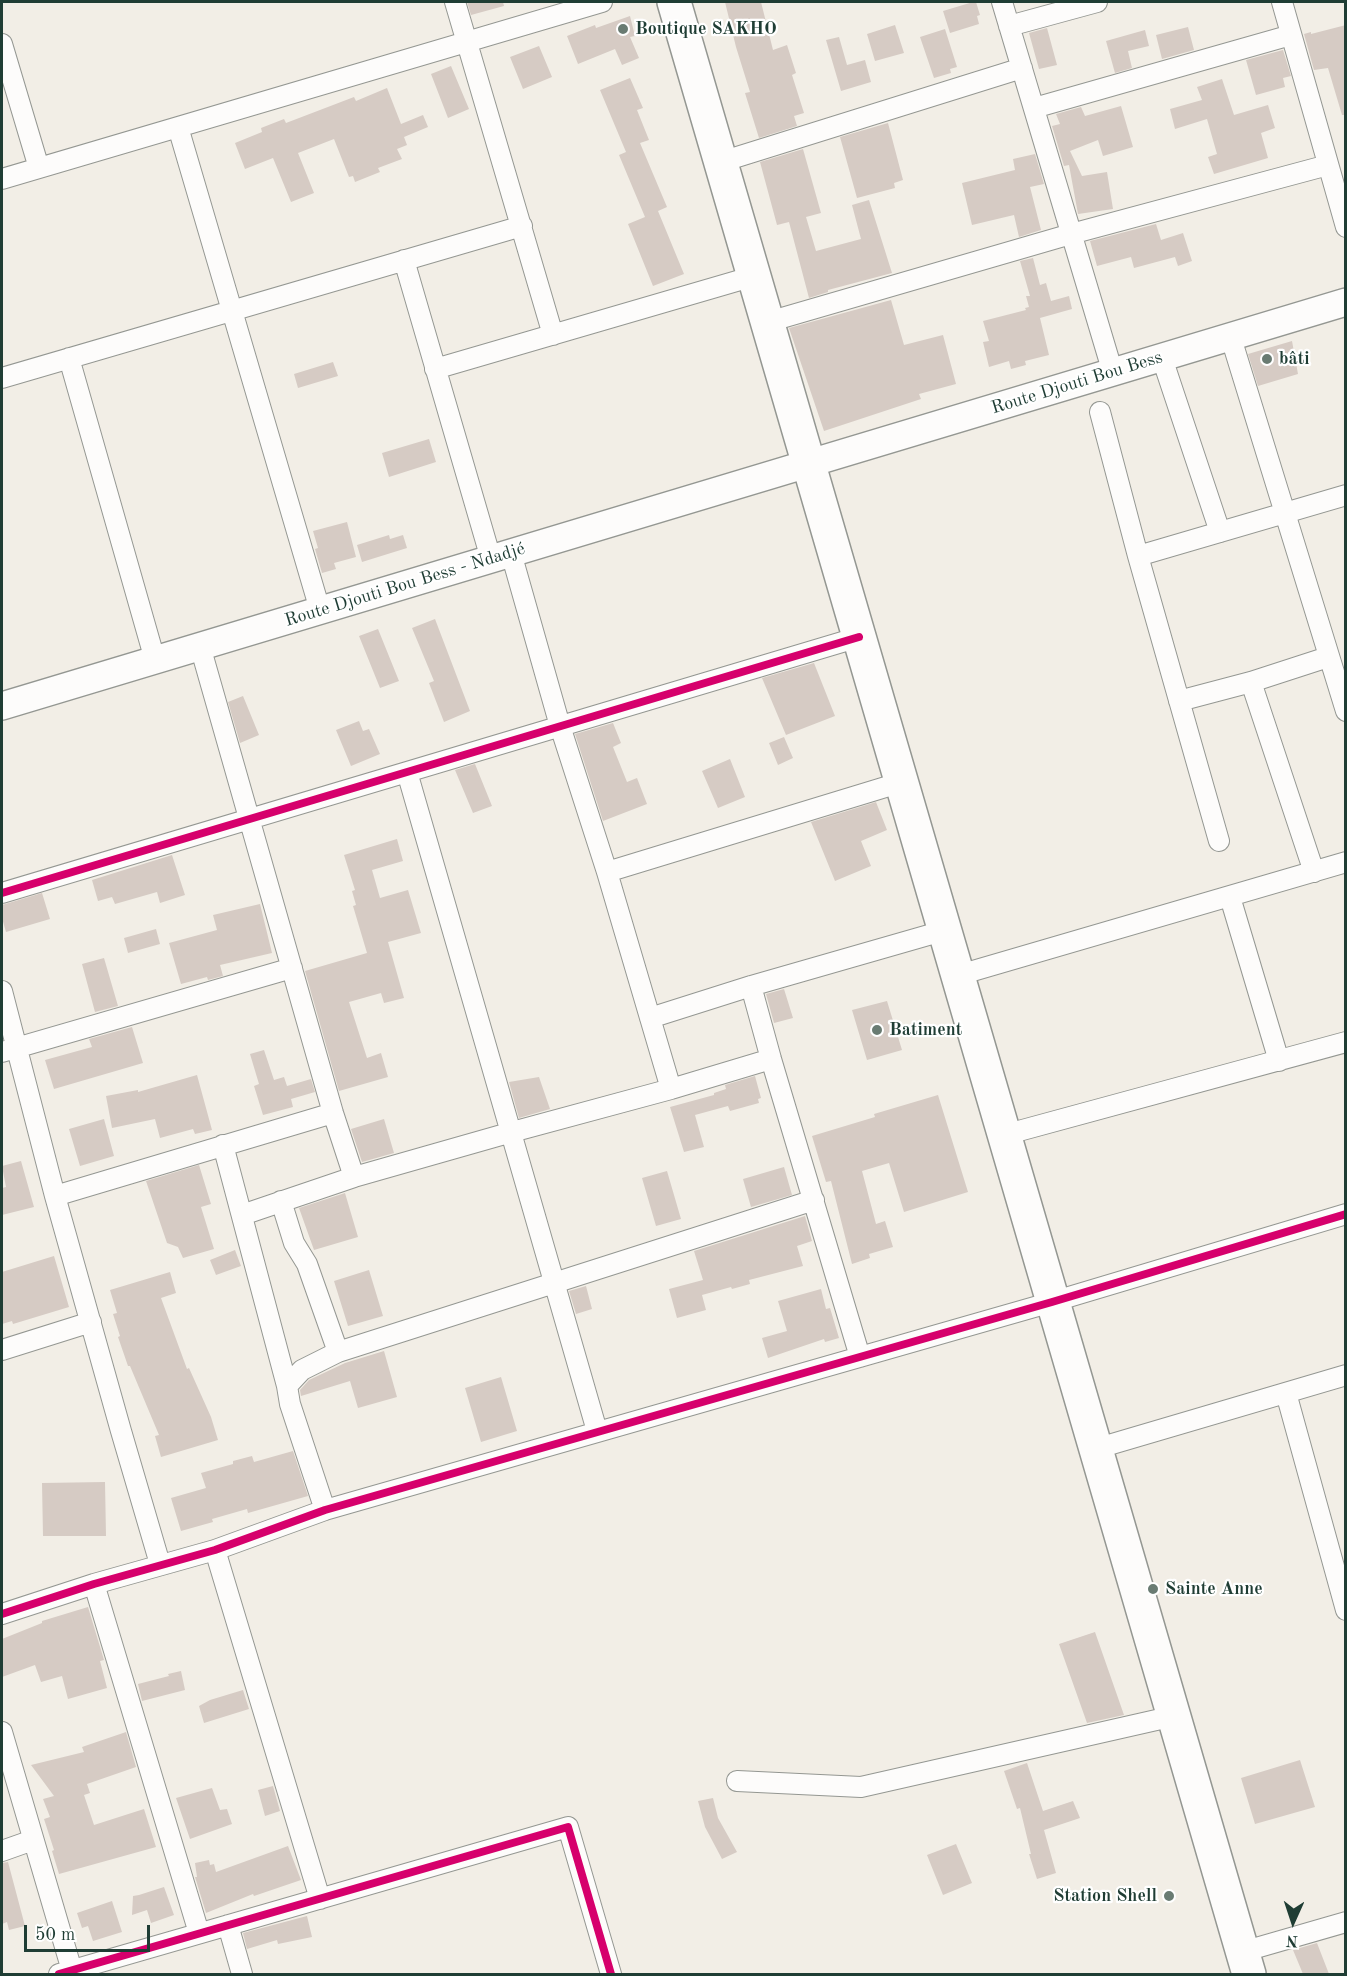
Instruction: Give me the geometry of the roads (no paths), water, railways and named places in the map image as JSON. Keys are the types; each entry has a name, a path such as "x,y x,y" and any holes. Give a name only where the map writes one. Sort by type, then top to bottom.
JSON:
{"highway":[{"path":"674,2 1246,1963"}],"main road":[{"name":"Route Djouti Bou Bess","path":"809,463 1346,302"},
{"name":"Route Djouti Bou Bess - Ndadjé","path":"2,706 809,463"}],"street":[{"path":"455,2 553,335"},
{"path":"2,179 602,2"},
{"path":"1002,2 1113,373"},
{"path":"1009,26 1097,2"},
{"path":"1281,2 1346,227"},
{"path":"1034,108 1291,35"},
{"path":"2,44 39,168"},
{"path":"721,162 1022,68"},
{"path":"178,127 320,610"},
{"path":"768,322 1071,234 1328,165"},
{"path":"2,378 522,226"},
{"path":"404,260 435,369 560,726 607,872 671,1089"},
{"path":"435,369 754,276"},
{"path":"1231,338 1346,711"},
{"path":"69,358 155,660"},
{"path":"1162,358 1220,532"},
{"path":"1100,412 1138,556 1220,841"},
{"path":"1138,556 1346,495"},
{"path":"2,893 859,637"},
{"path":"200,646 333,1113 354,1177"},
{"path":"1179,700 1251,682 1328,657"},
{"path":"1251,682 1314,872"},
{"path":"407,771 597,1431"},
{"path":"607,872 902,782"},
{"path":"959,975 1346,862"},
{"path":"1230,897 1279,1061"},
{"path":"650,1018 751,986 946,930"},
{"path":"9,1050 292,968"},
{"path":"751,986 860,1357"},
{"path":"2,991 9,1050 55,1196 160,1564"},
{"path":"1004,1136 1346,1042"},
{"path":"242,1215 354,1177 771,1059"},
{"path":"55,1196 333,1113"},
{"path":"222,1145 290,1404 325,1510"},
{"path":"287,1386 302,1370 338,1352 814,1200"},
{"path":"281,1202 294,1243 307,1264 338,1352"},
{"path":"2,1614 160,1564 215,1550 325,1510 1052,1302 1346,1214"},
{"path":"2,1350 91,1322"},
{"path":"1095,1449 1346,1376"},
{"path":"1286,1393 1346,1610"},
{"path":"215,1550 320,1899"},
{"path":"94,1584 199,1933"},
{"path":"737,1781 861,1787 1174,1716"},
{"path":"2,1732 68,1973 568,1827 611,1974"},
{"path":"2,1851 33,1840"},
{"path":"1246,1963 1346,1922"},
{"path":"228,1925 242,1974"}],"place":[{"name":"Boutique SAKHO","path":"623,29"},
{"name":"bâti","path":"1267,359"},
{"name":"Batiment","path":"877,1030"},
{"name":"Sainte Anne","path":"1153,1589"},
{"name":"Station Shell","path":"1169,1896"}]}
